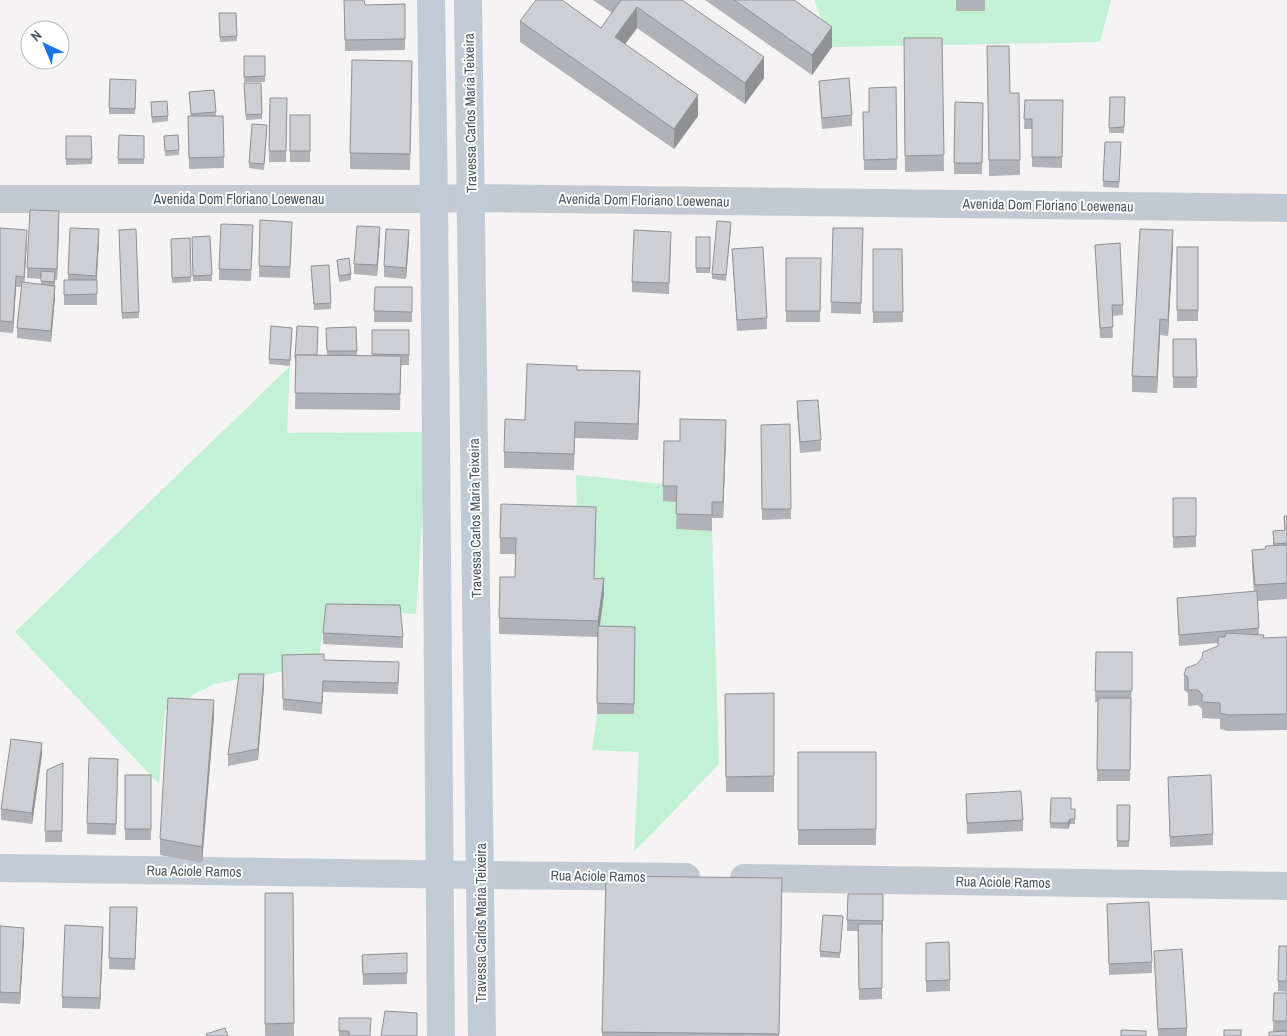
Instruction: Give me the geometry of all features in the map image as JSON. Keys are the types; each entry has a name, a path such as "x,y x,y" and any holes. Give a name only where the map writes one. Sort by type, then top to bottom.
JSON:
{"main road":[{"path":"431,0 441,1036"},
{"name":"Travessa Carlos Maria Teixeira","path":"468,0 482,1036"},
{"name":"Rua Aciole Ramos","path":"0,868 439,875 480,874"}],"street":[{"name":"Avenida Dom Floriano Loewenau","path":"0,199 434,200 471,198 1287,208"},
{"name":"Rua Aciole Ramos","path":"480,874 1287,886"}],"green space":[{"path":"814,0 1111,0 1100,42 832,47"},
{"path":"290,366 287,433 428,432 416,614 326,609 318,665 214,684 165,710 159,784 15,632"},
{"path":"576,475 663,484 677,502 677,529 712,531 719,764 634,852 639,752 592,750 597,714 598,637 594,595 596,523 577,522"}],"building":[{"path":"344,0 364,0 365,5 405,4 405,39 345,40"},
{"path":"536,0 562,0 601,28 621,0 682,0 764,57 745,83 637,7 615,37 698,95 674,129 520,21"},
{"path":"734,0 794,0 832,27 812,55"},
{"path":"219,13 236,13 237,36 220,37"},
{"path":"904,38 942,38 944,155 905,156"},
{"path":"987,46 1009,46 1010,93 1019,93 1020,160 989,160"},
{"path":"244,56 265,56 265,76 244,77"},
{"path":"352,60 412,61 410,154 350,153"},
{"path":"849,78 852,115 822,118 819,81"},
{"path":"110,79 136,80 135,109 109,108"},
{"path":"244,83 261,83 262,114 246,115"},
{"path":"896,87 897,159 864,160 863,112 869,112 869,88"},
{"path":"214,90 216,112 191,114 189,92"},
{"path":"1110,97 1125,97 1124,127 1109,128"},
{"path":"270,98 287,98 286,151 269,151"},
{"path":"1025,100 1063,100 1062,157 1032,157 1032,119 1024,119"},
{"path":"167,101 168,116 152,117 151,102"},
{"path":"955,102 983,103 982,163 954,163"},
{"path":"290,115 310,115 310,151 290,151"},
{"path":"188,116 223,116 224,157 189,158"},
{"path":"252,124 267,125 264,164 249,163"},
{"path":"119,135 144,136 144,159 118,159"},
{"path":"178,135 179,150 165,151 164,136"},
{"path":"66,136 91,136 92,159 66,159"},
{"path":"1105,142 1121,142 1119,182 1103,181"},
{"path":"30,210 59,211 57,269 27,268"},
{"path":"260,220 292,222 290,267 259,266"},
{"path":"717,221 731,222 726,275 712,274"},
{"path":"221,224 253,225 251,270 219,269"},
{"path":"357,226 380,227 377,265 354,264"},
{"path":"0,228 27,230 24,277 16,276 13,322 0,321"},
{"path":"70,228 99,229 96,276 68,274"},
{"path":"833,228 863,228 861,303 831,302"},
{"path":"136,229 139,312 122,313 119,230"},
{"path":"386,229 409,230 406,268 384,266"},
{"path":"1140,229 1173,230 1168,320 1160,319 1157,377 1132,376"},
{"path":"634,230 671,232 669,283 632,282"},
{"path":"210,236 212,275 193,276 192,237"},
{"path":"696,237 710,237 710,268 696,268"},
{"path":"190,238 191,277 172,278 171,239"},
{"path":"1120,243 1123,305 1112,305 1113,327 1100,328 1095,245"},
{"path":"763,247 767,318 737,320 732,249"},
{"path":"1177,247 1198,247 1198,310 1177,310"},
{"path":"873,249 902,249 903,312 873,312"},
{"path":"349,258 351,274 339,276 337,260"},
{"path":"786,258 821,258 820,311 786,311"},
{"path":"329,265 331,303 314,304 311,266"},
{"path":"41,271 55,272 54,282 41,281"},
{"path":"64,280 97,280 97,294 64,295"},
{"path":"22,282 55,286 51,331 17,328"},
{"path":"375,287 412,287 412,312 374,311"},
{"path":"271,326 292,328 290,360 269,359"},
{"path":"297,326 318,327 317,355 296,355 295,358"},
{"path":"356,327 357,351 327,351 326,328"},
{"path":"372,330 409,330 409,355 372,354"},
{"path":"1173,339 1196,339 1197,377 1173,377"},
{"path":"296,355 401,356 400,394 295,393"},
{"path":"527,364 577,366 577,370 640,371 638,424 575,422 574,454 504,452 505,419 525,420"},
{"path":"818,400 821,440 800,442 797,401"},
{"path":"680,419 726,420 723,502 712,502 712,515 676,514 677,486 663,486 664,441 680,441"},
{"path":"790,424 791,509 762,509 761,425"},
{"path":"1173,498 1196,498 1196,536 1173,537"},
{"path":"501,504 596,507 594,579 604,578 598,621 499,618 500,577 515,577 516,538 500,538"},
{"path":"1284,516 1287,516 1287,543 1274,544 1273,531 1285,530"},
{"path":"1287,545 1287,583 1255,585 1252,550 1265,549 1266,546"},
{"path":"1257,591 1259,628 1179,635 1177,598"},
{"path":"326,604 400,605 403,637 323,633"},
{"path":"598,626 635,627 634,704 597,703"},
{"path":"1226,633 1264,635 1263,638 1287,637 1287,714 1228,715 1220,713 1220,703 1202,702 1202,694 1198,690 1188,690 1188,677 1184,675 1186,668 1197,664 1202,658 1203,652 1218,646 1218,637 1225,637"},
{"path":"1096,652 1132,652 1132,691 1095,691"},
{"path":"324,654 324,660 399,662 398,683 323,681 322,703 283,699 282,655"},
{"path":"239,674 264,674 258,749 228,755"},
{"path":"774,693 774,776 726,777 725,694"},
{"path":"168,698 214,700 202,847 160,839"},
{"path":"1098,698 1131,698 1130,770 1097,770"},
{"path":"11,739 42,743 32,813 1,809"},
{"path":"798,752 876,752 876,829 798,830"},
{"path":"89,758 118,759 116,824 87,823"},
{"path":"63,763 62,831 45,831 47,770"},
{"path":"125,775 151,775 151,829 125,829"},
{"path":"1211,775 1213,834 1170,837 1168,777"},
{"path":"1021,791 1023,820 967,823 966,794"},
{"path":"1051,798 1071,798 1071,809 1075,809 1075,819 1070,819 1068,823 1050,823"},
{"path":"1117,805 1130,805 1129,841 1117,841"},
{"path":"606,876 782,878 779,1034 602,1032"},
{"path":"265,893 293,893 294,1023 265,1024"},
{"path":"848,894 883,894 883,921 847,920"},
{"path":"1149,902 1152,962 1109,964 1107,904"},
{"path":"110,907 137,907 135,959 109,958"},
{"path":"823,915 843,916 840,953 820,951"},
{"path":"858,924 882,924 882,988 859,989"},
{"path":"65,925 103,927 100,998 62,997"},
{"path":"0,926 24,928 20,993 0,992"},
{"path":"949,942 950,980 926,981 926,943"},
{"path":"1279,946 1287,946 1287,981 1278,981"},
{"path":"1182,949 1187,1028 1158,1029 1154,951"},
{"path":"407,953 407,973 363,974 362,955"},
{"path":"1274,993 1287,993 1287,1021 1273,1021"},
{"path":"385,1011 417,1013 417,1036 381,1036"},
{"path":"339,1018 371,1018 370,1036 349,1036 349,1031 339,1031"},
{"path":"225,1028 228,1036 207,1036 206,1034"},
{"path":"1121,1030 1146,1031 1146,1036 1121,1036"},
{"path":"1224,1030 1241,1030 1241,1036 1224,1036"},
{"path":"1287,1031 1287,1036 1269,1036 1269,1032"}]}
